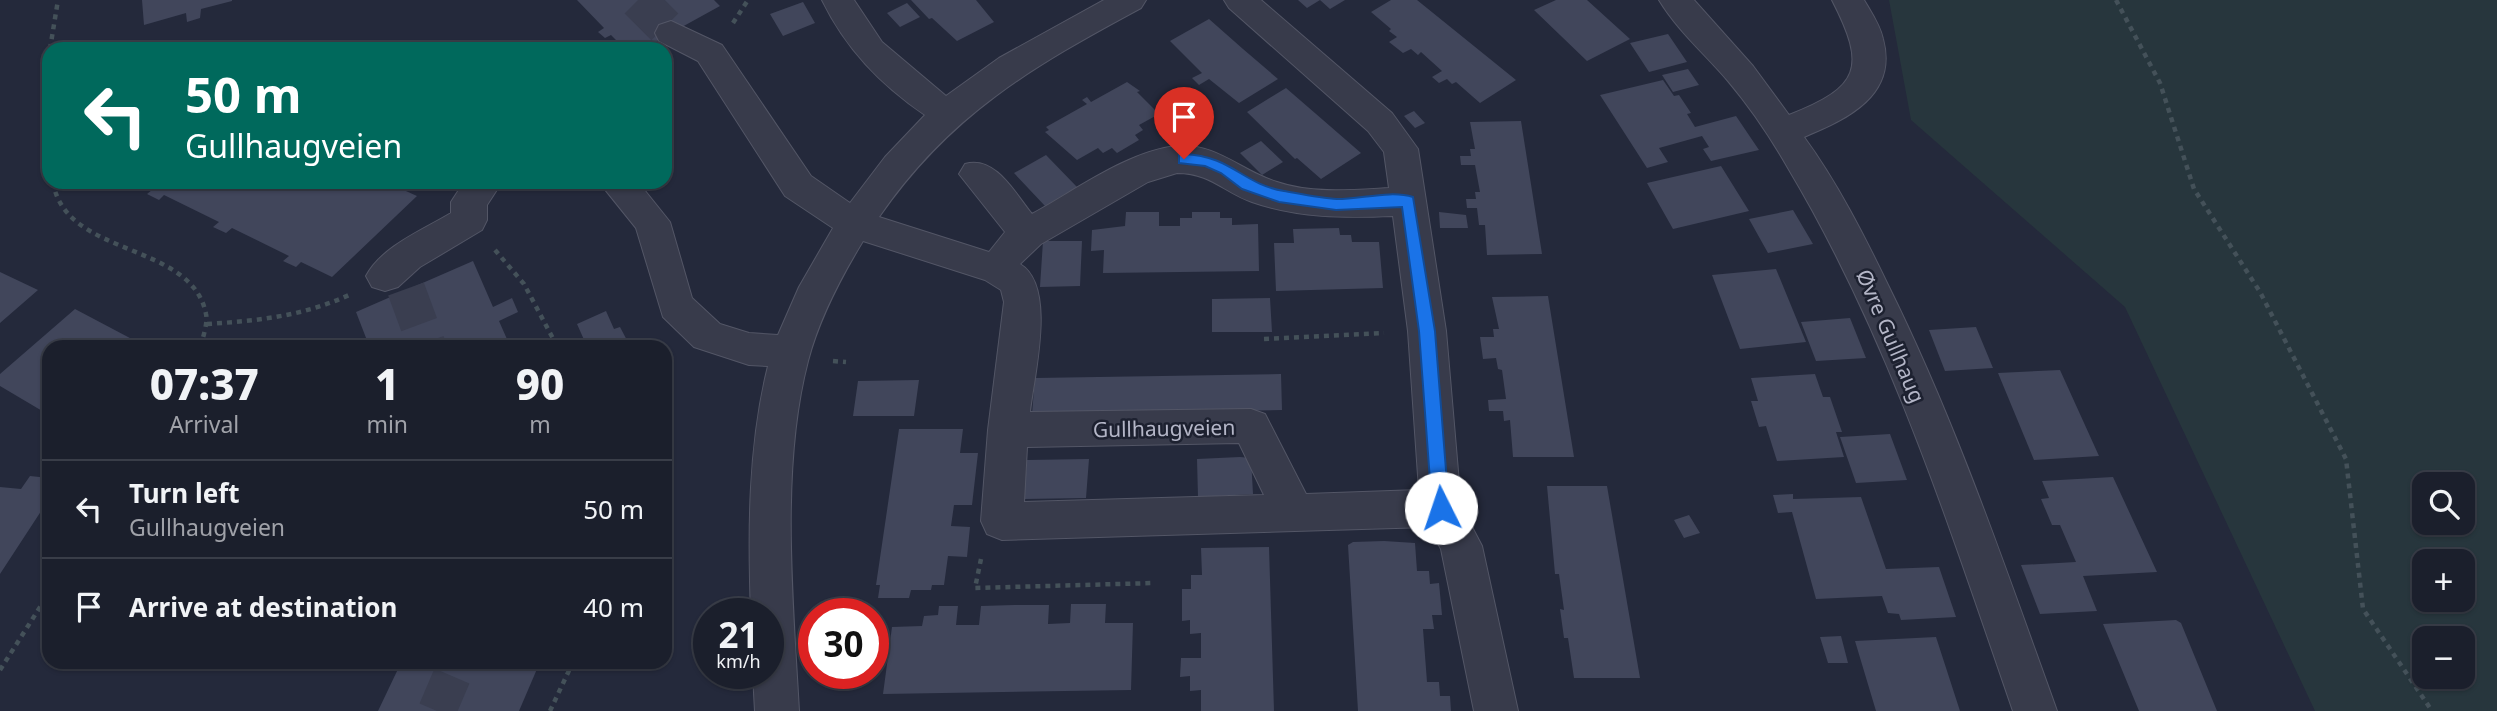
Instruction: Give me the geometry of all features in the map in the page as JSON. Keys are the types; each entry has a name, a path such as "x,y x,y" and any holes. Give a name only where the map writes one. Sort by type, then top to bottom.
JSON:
{"street":[{"path":"838,0 844,16 875,56 903,84 948,114"},
{"path":"777,711 769,555 770,509 778,422 791,352 816,292 854,224 901,163 948,114 1051,43 1130,0"},
{"path":"1240,0 1393,135 1401,149 1427,331 1441,508 1461,546 1496,711"},
{"name":"Øvre Gullhaug","path":"1675,0 1740,69 1784,131 1839,221 1881,304 1964,512 2035,711"},
{"path":"1784,131 1847,104 1867,78 1867,40 1848,0"},
{"path":"671,33 710,53 798,186 854,224 997,269 1017,281 1023,302 1008,430 1002,521 1441,508"},
{"path":"997,269 1010,249 1028,234 1152,164 1184,159 1206,160 1227,169 1248,185 1279,197 1336,204 1408,201"},
{"path":"977,174 1028,234"},
{"path":"393,267 469,220 469,202 479,189"},
{"path":"623,189 652,222 676,306 707,336 749,349 791,352"},
{"name":"Gullhaugveien","path":"1008,430 1251,426 1294,513"}],"path":[{"path":"51,42 58,0"},
{"path":"2116,0 2160,83 2194,189 2260,292 2346,459 2363,609 2432,711"},
{"path":"54,189 57,202 77,223 170,268 201,294 207,324 203,340"},
{"path":"469,220 524,284 554,340"},
{"path":"207,324 247,323 331,304"},
{"path":"1264,339 1427,331"},
{"path":"1002,521 984,540 975,588 1154,583"},
{"path":"0,670 42,604"},
{"path":"550,711 570,669"}],"shaded area":[{"path":"1889,0 2497,0 2497,711 2315,711 2125,307 1911,120"}],"building":[{"path":"142,0 232,1 201,9 200,18 187,22 186,13 144,25"},
{"path":"577,0 714,0 720,6 655,42 618,42 611,35 605,38 598,32 604,28"},
{"path":"911,0 976,0 994,22 957,41 932,18 929,19"},
{"path":"1298,0 1320,0 1307,8"},
{"path":"1320,0 1345,0 1330,9"},
{"path":"1391,0 1417,0 1516,80 1480,103 1456,82 1452,84 1447,79 1439,83 1432,77 1442,71 1421,52 1418,55 1411,49 1403,53 1389,42 1397,37 1371,12"},
{"path":"1556,0 1587,0 1630,39 1587,61 1534,10"},
{"path":"803,2 815,23 783,36 770,14"},
{"path":"907,3 920,17 900,27 887,13"},
{"path":"1209,19 1278,79 1239,103 1209,79 1199,85 1192,78 1202,73 1170,41"},
{"path":"1668,34 1687,62 1649,72 1630,43"},
{"path":"1688,69 1699,85 1673,92 1662,75"},
{"path":"1663,80 1674,96 1679,95 1691,113 1687,114 1695,127 1736,116 1759,150 1711,161 1703,149 1709,147 1702,136 1659,148 1668,162 1647,168 1600,95"},
{"path":"1127,82 1140,91 1137,92 1159,114 1139,125 1143,130 1135,135 1139,140 1117,153 1112,148 1103,153 1098,148 1077,160 1045,132 1049,130 1046,127 1087,104 1082,100 1087,97 1091,102"},
{"path":"1286,88 1361,153 1321,179 1295,159 1247,112"},
{"path":"1414,111 1425,123 1415,128 1404,116"},
{"path":"1521,121 1542,254 1487,255 1485,225 1479,225 1477,208 1467,208 1466,199 1476,199 1475,192 1480,192 1475,165 1461,165 1460,156 1471,156 1470,149 1475,149 1470,122"},
{"path":"1261,141 1283,162 1262,175 1240,153"},
{"path":"1046,155 1077,187 1045,206 1014,173"},
{"path":"1721,166 1749,211 1673,229 1647,183"},
{"path":"150,189 402,189 417,196 332,277 301,262 296,267 283,261 289,256 232,228 226,233 213,227 219,222 164,195 159,200 147,194 152,190"},
{"path":"1793,210 1813,244 1768,253 1749,219"},
{"path":"1126,212 1159,212 1159,226 1180,226 1180,218 1192,218 1192,212 1220,212 1220,218 1232,218 1232,225 1258,224 1259,271 1103,273 1104,250 1091,251 1092,230 1125,226"},
{"path":"1439,212 1466,215 1468,228 1440,228"},
{"path":"1339,228 1340,235 1351,235 1352,242 1379,242 1383,288 1276,291 1274,243 1294,243 1293,229"},
{"path":"1043,241 1082,241 1080,286 1040,287"},
{"path":"473,261 493,307 512,298 518,312 499,321 507,340 367,340 356,312"},
{"path":"1776,269 1806,342 1740,349 1712,275"},
{"path":"0,272 38,290 0,323"},
{"path":"1548,296 1574,457 1513,457 1510,420 1504,421 1503,411 1489,411 1488,400 1506,399 1502,370 1498,369 1496,358 1483,359 1480,337 1494,337 1493,329 1499,329 1492,297"},
{"path":"1270,298 1272,332 1212,332 1212,299"},
{"path":"75,309 134,340 42,340 42,411 0,386 0,374"},
{"path":"606,311 614,329 620,327 627,340 584,340 577,324"},
{"path":"1850,318 1866,358 1816,361 1801,322"},
{"path":"1976,327 1993,368 1945,371 1929,330"},
{"path":"2060,370 2099,456 2034,460 1998,373"},
{"path":"1281,374 1282,410 1032,414 1035,378"},
{"path":"1815,374 1823,397 1830,397 1842,432 1836,432 1844,457 1777,461 1766,426 1759,427 1751,401 1758,401 1751,378"},
{"path":"919,380 914,416 853,416 858,381"},
{"path":"899,429 963,429 960,453 978,453 972,505 954,505 951,526 970,527 967,557 948,556 944,585 932,585 931,590 911,590 909,598 878,598 880,585 876,585"},
{"path":"1890,434 1907,480 1856,483 1840,437"},
{"path":"1251,458 1253,494 1198,497 1197,459"},
{"path":"1089,459 1086,498 1024,499 1027,460"},
{"path":"30,476 42,477 42,510 0,574 0,487 21,489"},
{"path":"2113,477 2157,572 2083,576 2097,611 2040,614 2021,565 2076,562 2060,525 2052,525 2041,499 2049,498 2042,481"},
{"path":"1547,486 1607,486 1640,678 1574,678 1568,638 1564,638 1560,609 1564,610 1559,574 1555,574"},
{"path":"1793,494 1793,499 1861,497 1886,569 1939,567 1956,617 1901,620 1899,614 1888,613 1882,596 1816,599 1792,512 1778,513 1773,495"},
{"path":"1689,515 1700,533 1684,538 1674,520"},
{"path":"1353,542 1415,543 1417,571 1429,571 1430,584 1439,583 1442,615 1432,615 1434,629 1423,629 1427,682 1439,682 1440,696 1450,696 1451,711 1358,711 1348,545"},
{"path":"1269,547 1274,711 1201,711 1201,690 1190,691 1190,676 1180,677 1181,658 1201,658 1201,633 1190,634 1190,620 1182,621 1182,589 1191,589 1191,575 1202,575 1201,548"},
{"path":"1071,604 1106,604 1105,623 1133,623 1131,690 883,694 884,689 889,689 892,627 922,626 924,616 938,615 939,606 958,606 956,625 979,625 981,606 1014,605 1049,605 1048,624 1070,623"},
{"path":"2176,620 2181,623 2217,711 2139,711 2103,624"},
{"path":"1841,636 1848,663 1828,663 1820,637"},
{"path":"1936,637 1960,711 1876,711 1855,641"},
{"path":"398,669 537,669 519,711 378,711"}],"tunnel":[{"path":"638,0 671,33"},
{"path":"406,289 425,340"},
{"path":"437,711 455,669"}],"route":[{"path":"1184,159 1206,160 1227,169 1248,185 1279,197 1336,204 1408,201 1427,331 1441,508"}]}
